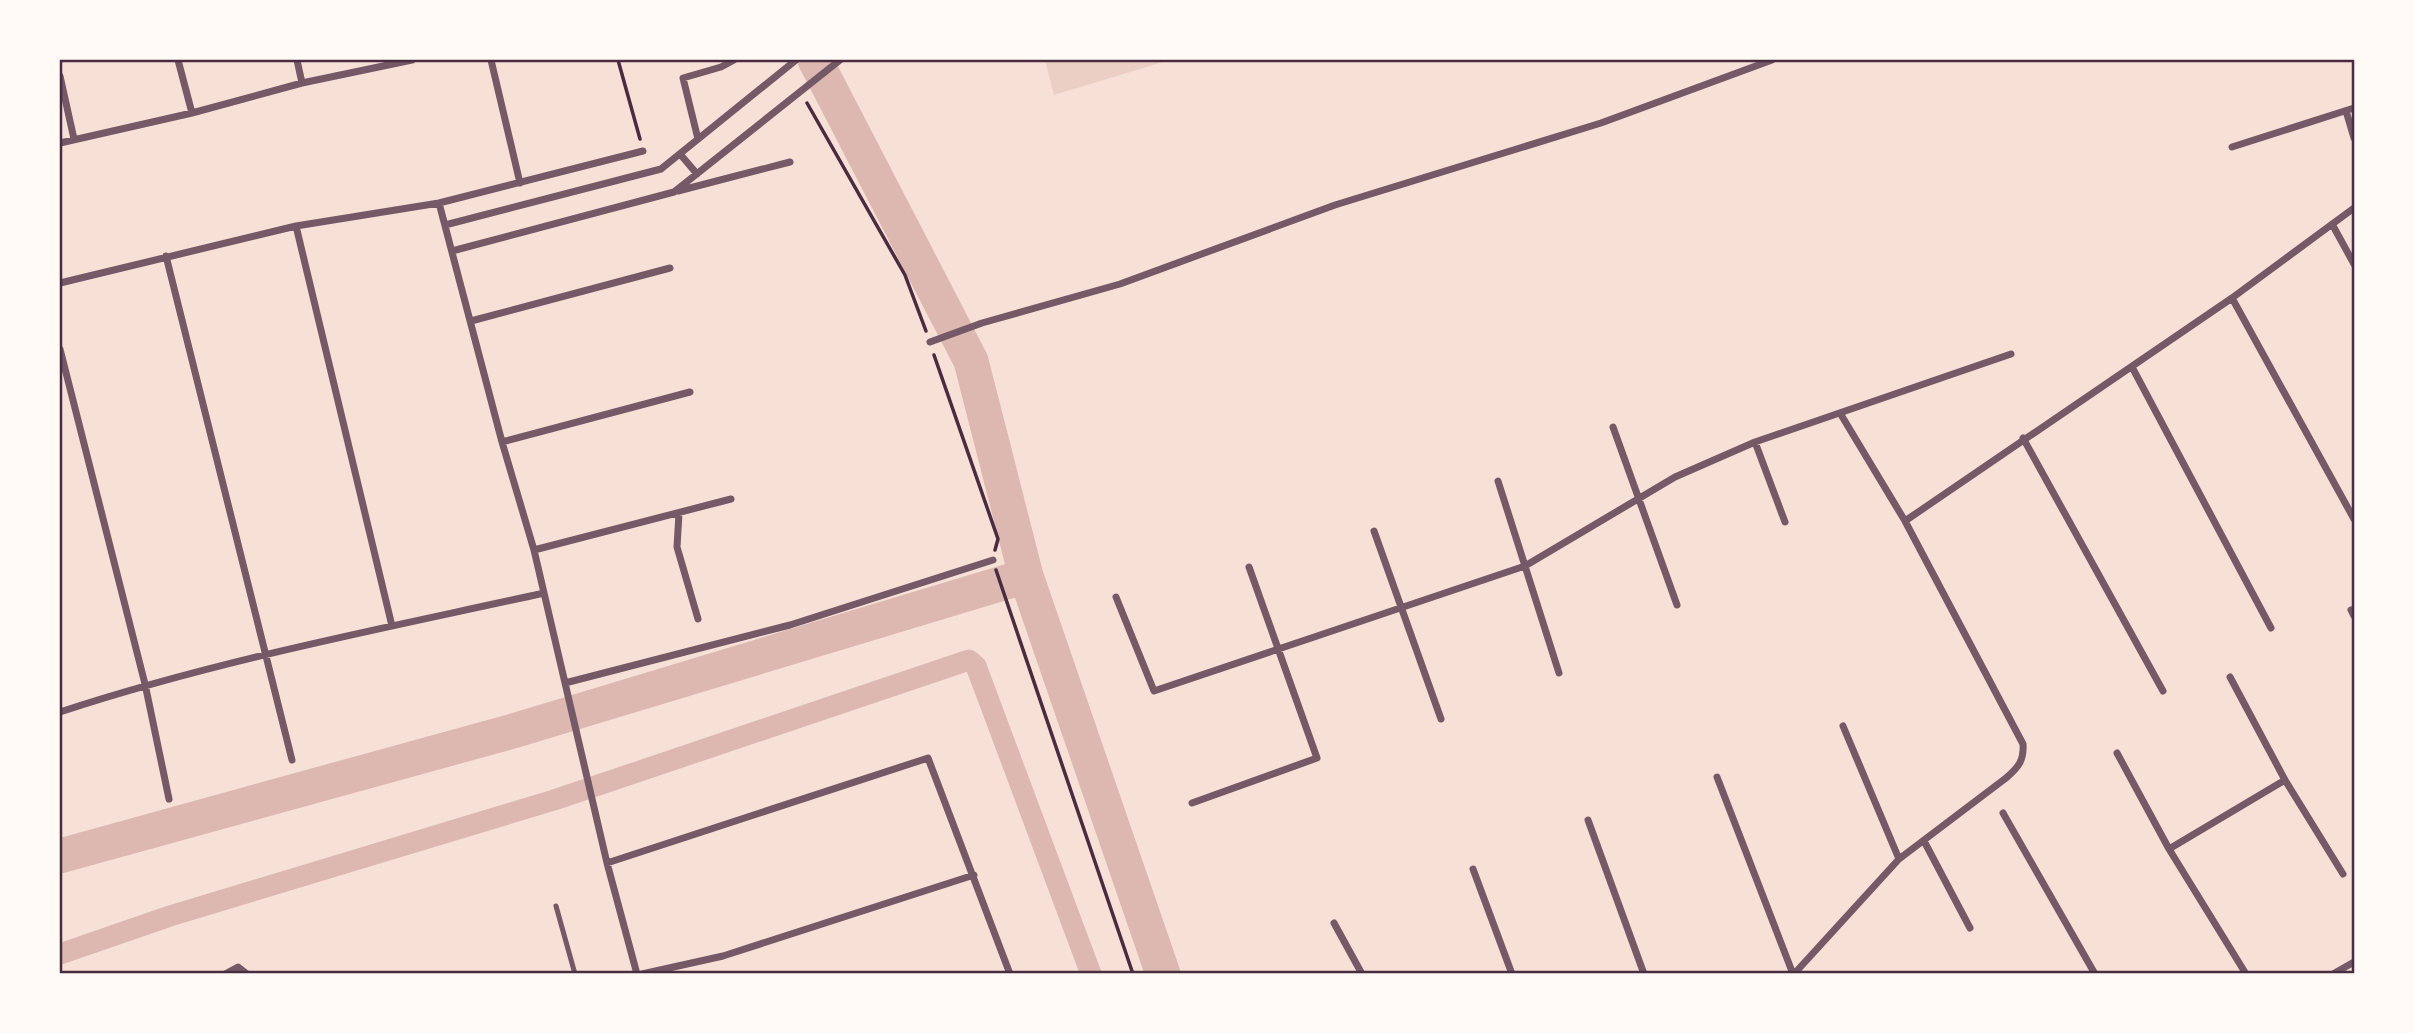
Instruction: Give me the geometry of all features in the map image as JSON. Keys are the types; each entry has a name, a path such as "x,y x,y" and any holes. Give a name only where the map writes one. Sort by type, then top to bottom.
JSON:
{"street":[{"path":"178,60 192,113"},
{"path":"297,60 302,83"},
{"path":"60,143 192,113 302,83 412,60"},
{"path":"491,60 520,183"},
{"path":"698,139 683,78 722,67 734,60"},
{"path":"445,225 661,169 796,60"},
{"path":"674,192 840,60"},
{"path":"930,342 982,323 1120,284 1335,205 1601,123 1772,60"},
{"path":"60,76 74,139"},
{"path":"2232,147 2354,108"},
{"path":"2346,111 2354,138"},
{"path":"60,284 296,226 439,203 643,151"},
{"path":"680,154 697,174"},
{"path":"452,251 790,162"},
{"path":"439,203 502,442 534,551 607,863 640,974 723,956 974,875"},
{"path":"1905,521 2232,298 2354,208"},
{"path":"2332,224 2354,264"},
{"path":"296,226 392,626"},
{"path":"166,256 292,760"},
{"path":"471,321 670,268"},
{"path":"2232,298 2354,519"},
{"path":"60,349 145,684 169,799"},
{"path":"1116,597 1154,691 1525,566 1639,501 1675,477 1755,442 2011,354"},
{"path":"2132,367 2271,628"},
{"path":"502,442 690,392"},
{"path":"1717,778 1793,974 1899,859 2018,768 2024,757 2024,744 1905,521 1840,413"},
{"path":"1613,427 1677,605"},
{"path":"2023,438 2163,691"},
{"path":"1755,442 1785,522"},
{"path":"1498,481 1559,673"},
{"path":"534,551 731,499"},
{"path":"679,513 677,547 698,619"},
{"path":"1374,531 1441,719"},
{"path":"565,683 790,625 993,560"},
{"path":"1192,803 1317,758 1250,566"},
{"path":"60,712 145,684 267,653 544,593"},
{"path":"2230,677 2285,780 2343,874"},
{"path":"1843,726 1899,859"},
{"path":"2117,754 2169,849 2246,974"},
{"path":"607,863 928,758 1010,974"},
{"path":"2169,849 2285,780"},
{"path":"2003,813 2095,974"},
{"path":"1588,820 1644,974"},
{"path":"1924,841 1970,928"},
{"path":"1474,869 1512,974"},
{"path":"1334,923 1362,974"},
{"path":"2333,974 2354,962"},
{"path":"225,974 238,967 247,974"}],"lane":[{"path":"556,906 575,974"}],"path":[{"path":"618,60 643,151"},
{"path":"806,101 905,275 998,540 993,560 1133,974"}],"shaded area":[{"path":"1045,60 1170,60 1054,95"}],"waterway":[{"path":"815,60 971,361 1026,576 1163,974"},
{"path":"60,856 513,731 1026,576"},
{"path":"60,954 170,916 554,800 969,660 976,666 1091,974"}]}
